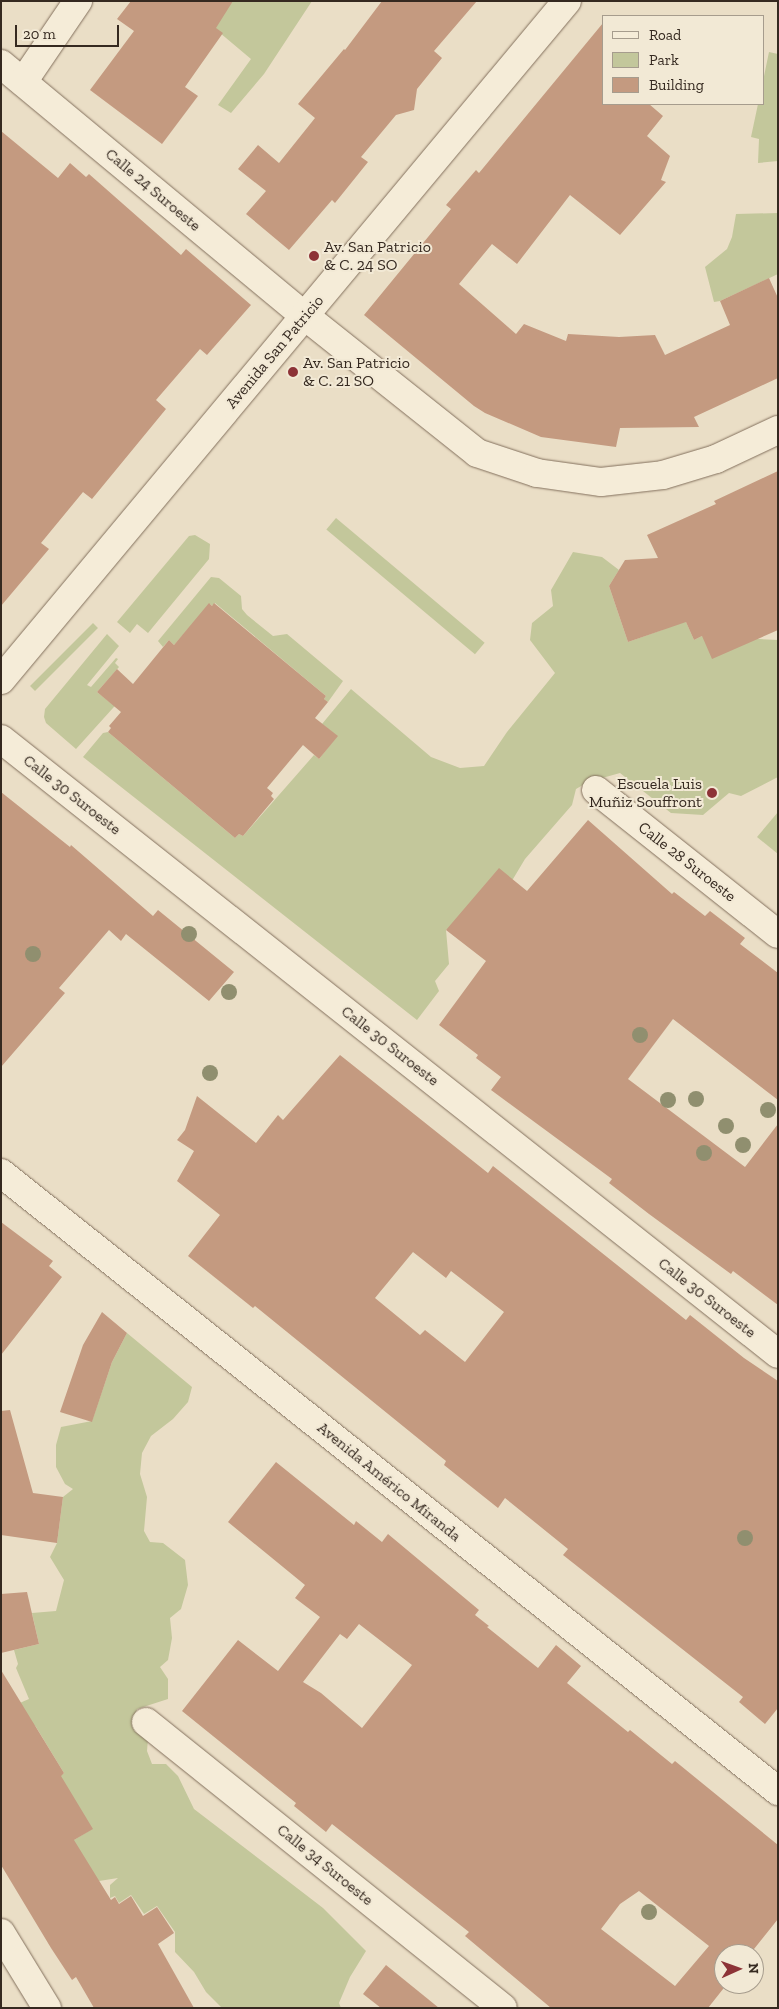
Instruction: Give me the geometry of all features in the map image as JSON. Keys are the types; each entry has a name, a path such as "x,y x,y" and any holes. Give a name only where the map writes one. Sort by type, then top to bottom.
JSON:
{"street":[{"path":"23,82 78,1"},
{"name":"Avenida San Patricio","path":"1,680 567,1"},
{"name":"Calle 24 Suroeste","path":"1,64 305,316 477,453 537,473 601,482 663,475 716,459 778,430"},
{"name":"Calle 30 Suroeste","path":"1,739 778,1354"},
{"name":"Calle 28 Suroeste","path":"596,790 778,934"},
{"name":"Avenida Américo Miranda","path":"1,1173 778,1791"},
{"name":"Calle 34 Suroeste","path":"146,1722 503,2008"},
{"path":"1,1933 47,2008"}],"green space":[{"path":"222,1 312,1 264,74 231,113 218,105 251,59 207,22"},
{"path":"769,52 778,54 778,161 758,163 759,139 751,137 758,105 764,105 764,76"},
{"path":"778,213 778,274 714,302 705,267 727,249 732,237 736,214"},
{"path":"336,518 485,643 475,654 326,529"},
{"path":"195,535 210,544 209,559 148,633 137,624 130,633 117,622 189,536"},
{"path":"573,552 602,557 619,570 609,586 628,642 662,630 683,615 694,640 702,636 778,640 778,777 741,796 729,793 703,815 671,813 620,773 588,782 576,789 572,805 525,859 513,879 446,930 449,964 435,981 439,991 417,1020 83,757 103,733 108,732 235,838 239,834 243,836 314,755 319,759 337,736 322,724 351,689 431,757 460,768 484,766 507,732 555,673 530,640 532,623 553,606 551,590"},
{"path":"211,577 219,578 241,596 242,609 273,636 287,634 343,681 328,702 324,699 326,696 215,603 212,606 210,604 174,645 169,640 163,647 158,641"},
{"path":"93,623 98,628 35,691 30,686"},
{"path":"107,634 119,646 87,685 91,687 116,658 118,659 115,663 119,667 97,692 112,704 119,696 122,698 76,749 46,723 44,717 45,709"},
{"path":"778,812 778,854 757,837"},
{"path":"127,1333 192,1387 188,1402 173,1419 151,1436 142,1453 140,1474 147,1497 144,1531 150,1542 163,1543 185,1560 188,1585 181,1609 170,1618 172,1638 168,1660 160,1667 168,1679 168,1699 137,1709 133,1719 141,1727 148,1739 147,1751 152,1764 166,1764 178,1776 194,1809 323,1908 366,1951 350,1977 339,2003 341,2008 222,2008 206,1992 194,1972 175,1952 175,1932 157,1906 144,1914 131,1895 119,1903 115,1896 110,1898 110,1885 118,1878 99,1881 64,1846 92,1829 36,1791 64,1773 36,1727 15,1705 29,1699 16,1668 18,1664 14,1650 39,1644 32,1613 56,1611 64,1580 50,1557 57,1543 63,1497 73,1489 65,1484 56,1467 56,1445 61,1427 92,1421 112,1362"}],"building":[{"path":"131,1 233,1 216,28 223,33 185,87 198,96 162,144 90,90 134,31 117,19"},
{"path":"382,1 477,1 434,51 442,58 417,89 414,110 396,115 361,157 368,162 335,203 332,200 289,250 246,214 266,191 238,169 258,145 279,163 315,118 298,104 345,50"},
{"path":"602,24 602,105 650,105 663,116 647,136 670,156 661,180 666,182 620,235 570,195 517,264 492,244 459,284 516,334 524,324 566,341 568,334 619,337 655,335 665,355 730,325 720,301 769,278 778,298 778,378 694,417 699,427 620,428 616,447 541,437 485,413 474,406 364,315 451,209 446,205 476,170 479,173"},
{"path":"1,131 58,178 70,163 86,177 89,174 181,255 186,249 251,305 207,355 200,349 156,400 166,409 92,499 83,492 41,543 49,549 1,606"},
{"path":"778,471 778,630 712,659 702,636 694,640 686,622 628,642 609,586 625,560 658,558 647,535 716,504 714,501"},
{"path":"209,603 212,606 214,603 326,696 324,699 328,702 315,718 338,736 319,759 303,745 267,788 273,793 271,796 274,799 243,836 239,834 235,838 108,732 111,728 109,726 121,712 97,692 117,669 133,684 169,640 174,645"},
{"path":"1,792 70,847 71,845 153,916 158,910 234,972 209,1001 126,934 121,941 109,930 59,988 65,993 1,1067"},
{"path":"588,820 672,894 674,892 705,916 710,911 745,938 740,944 778,973 778,1100 673,1019 628,1079 745,1167 778,1124 778,1305 733,1271 731,1274 649,1214 609,1183 612,1179 491,1090 501,1077 476,1058 478,1055 439,1025 486,961 446,930 499,868 527,891"},
{"path":"340,1055 488,1173 493,1166 686,1320 690,1315 744,1358 778,1381 778,1708 765,1724 739,1702 743,1697 563,1555 568,1549 505,1498 498,1508 444,1465 446,1461 255,1306 253,1308 188,1256 220,1215 177,1181 194,1151 177,1140 185,1130 197,1096 256,1143 278,1115 283,1120","holes":["413,1252 446,1278 451,1271 504,1312 465,1362 425,1330 420,1335 375,1298"]},
{"path":"1,1222 53,1261 49,1266 62,1277 1,1355"},
{"path":"102,1312 127,1333 112,1362 92,1422 60,1412 83,1345"},
{"path":"10,1410 33,1493 63,1497 57,1543 1,1535 1,1411"},
{"path":"276,1462 354,1525 356,1521 382,1542 388,1534 479,1610 475,1615 489,1626 487,1627 538,1668 556,1645 581,1666 567,1683 628,1732 630,1730 672,1764 675,1761 778,1845 778,1919 758,1944 714,1944 714,1994 719,1994 708,2008 551,2008 465,1936 469,1932 332,1824 326,1832 294,1806 296,1803 182,1711 238,1640 278,1671 320,1617 295,1598 305,1585 228,1522","holes":["359,1624 412,1665 362,1728 321,1693 303,1682 340,1634 347,1639","639,1891 709,1946 675,1986 601,1929 620,1904"]},
{"path":"27,1592 39,1644 1,1653 1,1594"},
{"path":"1,1670 64,1773 61,1776 93,1829 74,1840 111,1900 115,1897 119,1904 131,1896 143,1916 157,1907 174,1933 158,1944 194,2008 94,2008 76,1977 72,1980 51,1948 1,1865"},
{"path":"386,1965 439,2008 381,2008 363,1994"}],"place":[{"name":"Av. San Patricio & C. 24 SO","path":"314,256"},
{"name":"Av. San Patricio & C. 21 SO","path":"293,372"},
{"name":"Escuela Luis Muñiz Souffront","path":"712,793"}]}
